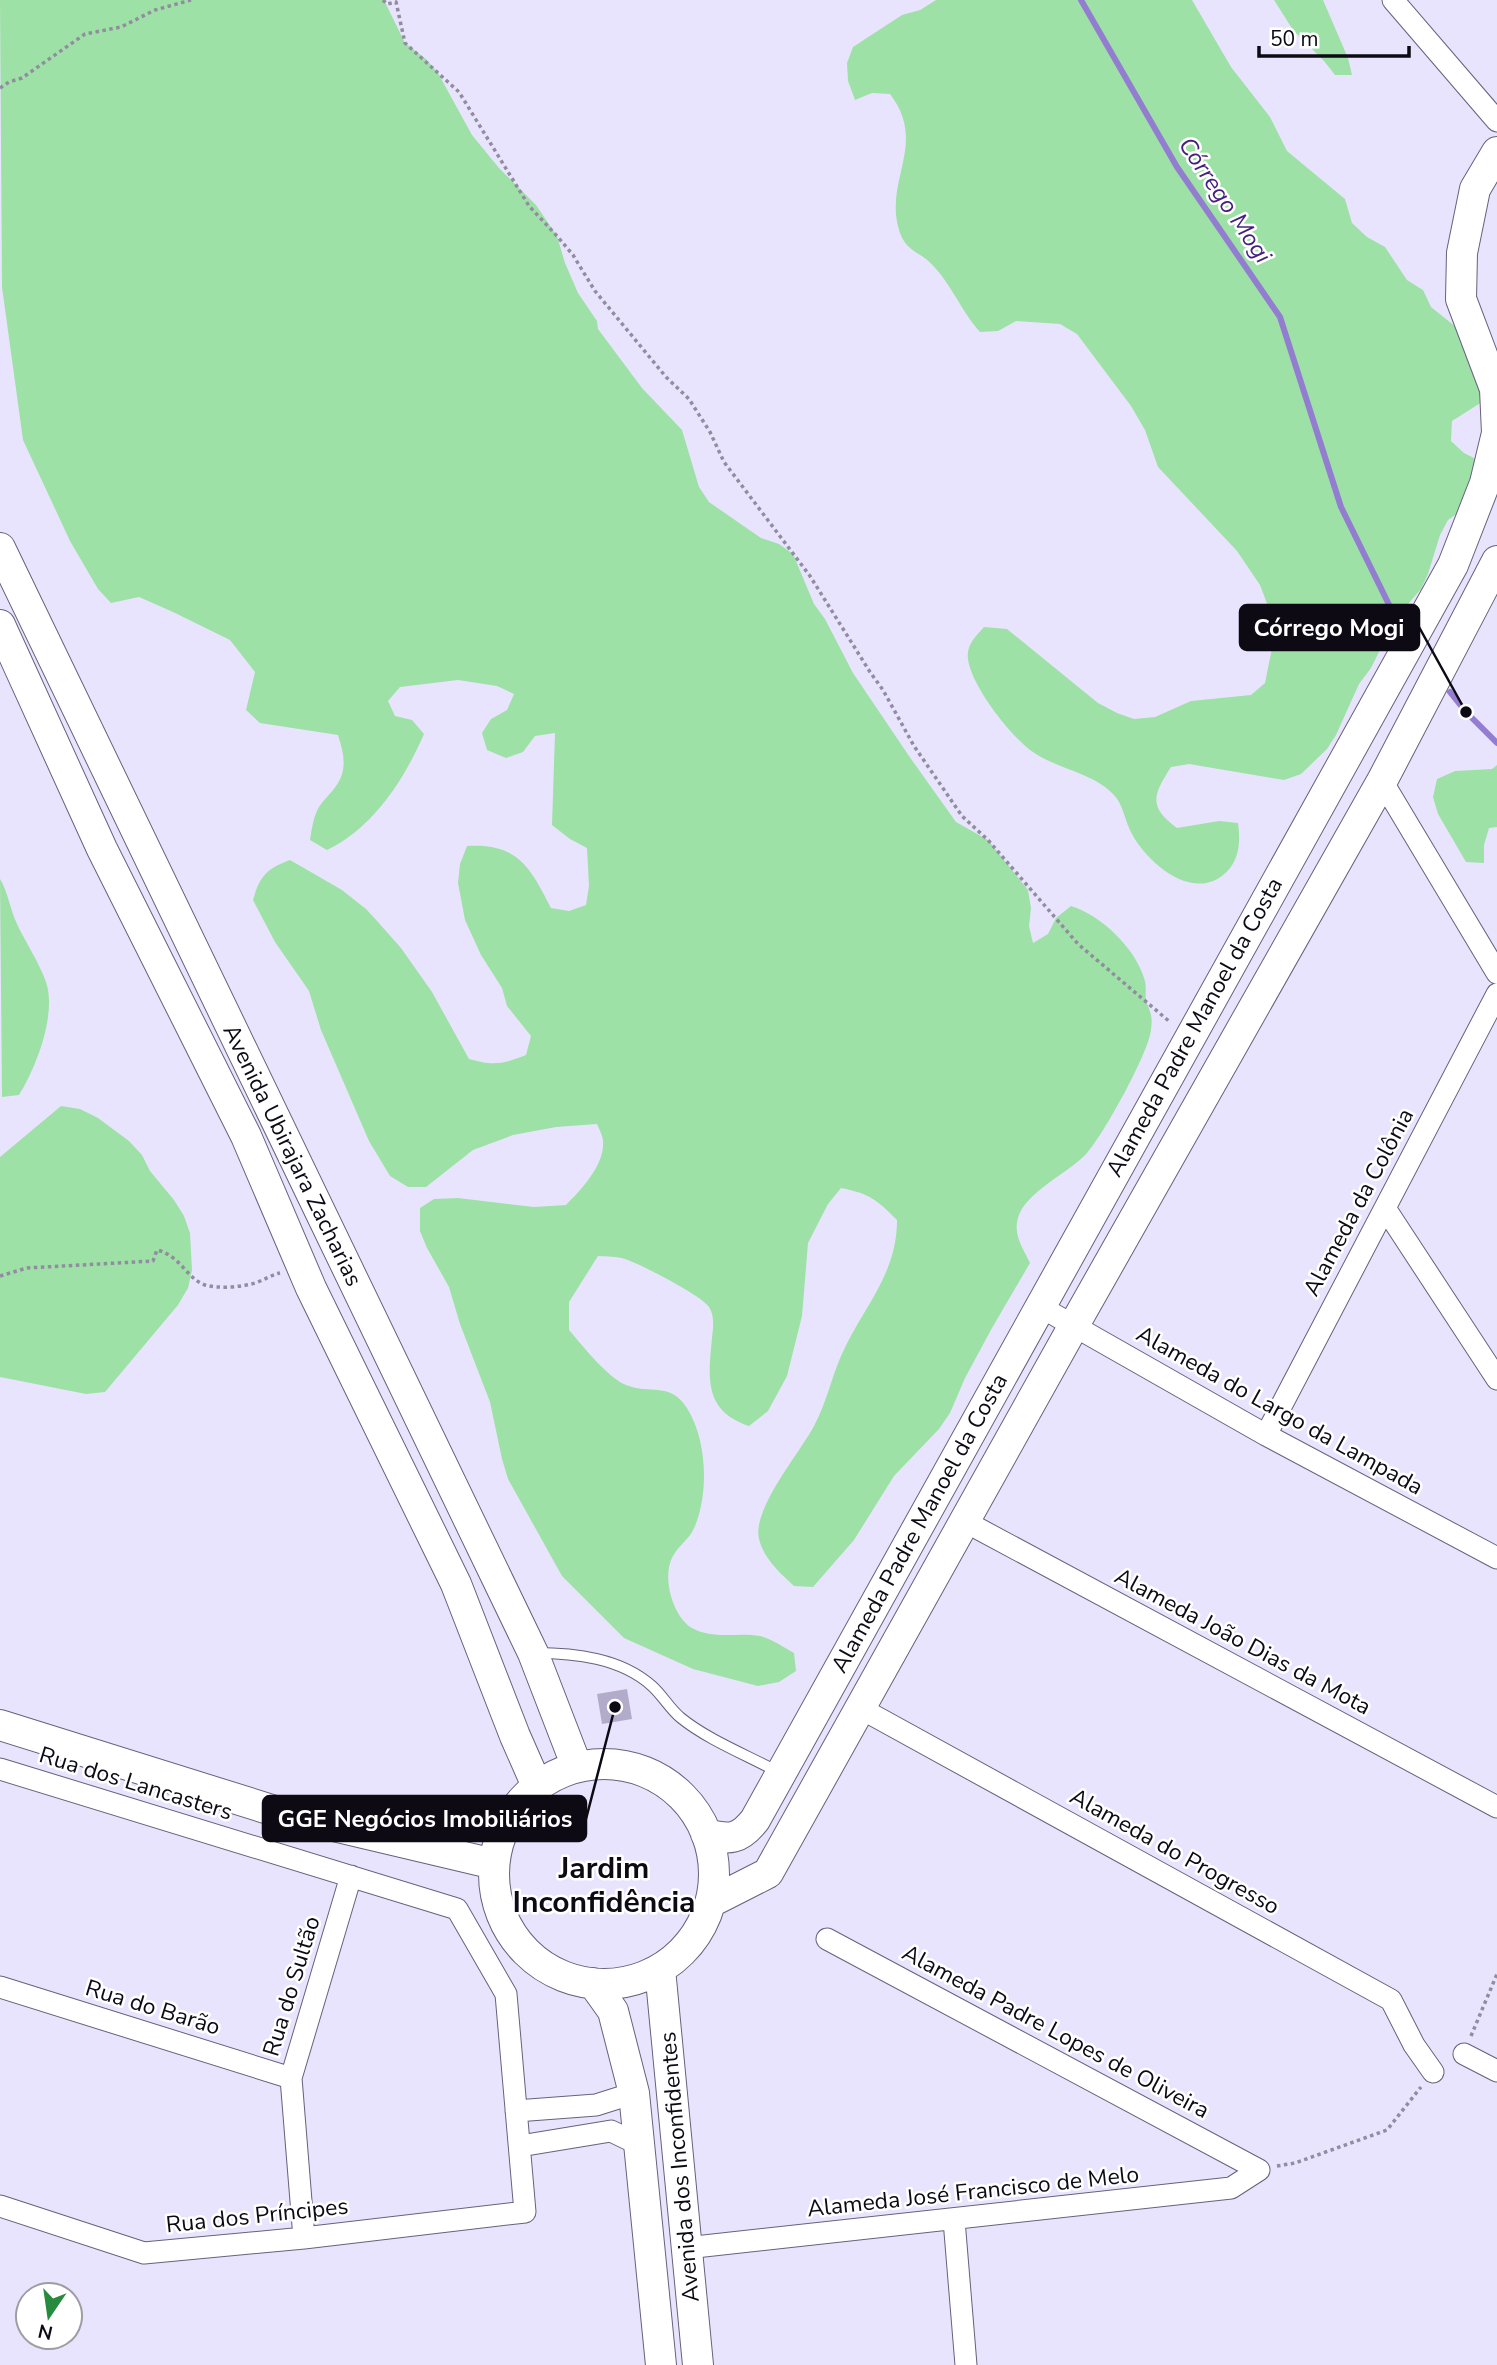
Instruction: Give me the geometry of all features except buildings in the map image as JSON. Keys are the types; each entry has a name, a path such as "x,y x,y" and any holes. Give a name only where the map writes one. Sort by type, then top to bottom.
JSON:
{"main road":[{"name":"Alameda Padre Manoel da Costa","path":"706,1835 725,1839 743,1834 755,1820 1453,565 1485,483 1497,433 1496,389 1461,299 1462,253 1475,189 1497,152"},
{"name":"Avenida Ubirajara Zacharias","path":"0,548 533,1653 577,1767"},
{"name":"Alameda Padre Manoel da Costa","path":"711,1902 768,1873 1382,781 1497,561"},
{"name":"Avenida Ubirajara Zacharias","path":"0,625 102,849 246,1136 303,1269 456,1584 537,1786"},
{"path":"0,1725 291,1816 494,1864"},
{"path":"606,1763 636,1768 663,1781 685,1800 712,1849 715,1875 711,1902 700,1928 683,1951 660,1969 628,1981 593,1983 560,1975 550,1969 531,1956 509,1930 496,1898 494,1864 500,1834 515,1808 537,1786 556,1774 577,1767 606,1763"},
{"name":"Avenida dos Inconfidentes","path":"660,1969 698,2365"},
{"name":"Avenida dos Inconfidentes","path":"593,1983 613,2011 634,2093 662,2365"},
{"path":"650,2250 686,2248"}],"street":[{"path":"1393,0 1497,121"},
{"path":"1382,781 1497,973"},
{"name":"Alameda da Colônia","path":"1266,1435 1497,994"},
{"path":"1385,1208 1497,1379"},
{"name":"Alameda do Largo da Lampada","path":"1039,1306 1266,1435 1497,1558"},
{"name":"Alameda João Dias da Mota","path":"964,1521 1497,1807"},
{"name":"Alameda do Progresso","path":"860,1708 1391,2000 1414,2045 1433,2072"},
{"name":"Rua dos Lancasters","path":"0,1769 457,1909 506,1994 516,2111"},
{"name":"Rua do Sultão","path":"304,2238 291,2078 351,1876"},
{"name":"Alameda Padre Lopes de Oliveira","path":"827,1938 1259,2170"},
{"name":"Rua do Barão","path":"0,1987 291,2078"},
{"path":"1464,2054 1497,2071"},
{"path":"634,2093 596,2105 516,2111 520,2146 611,2131 640,2145"},
{"name":"Rua dos Príncipes","path":"0,2206 144,2253 304,2238 525,2212 520,2146"},
{"name":"Alameda José Francisco de Melo","path":"686,2248 1231,2188 1259,2170"},
{"path":"954,2220 966,2365"}],"lane":[{"path":"533,1653 570,1653 591,1657 631,1672 650,1684 679,1717 780,1773"}],"path":[{"path":"0,88 22,78 85,34 121,27 155,10 191,0"},
{"path":"383,0 387,4 396,2 405,43 459,92 528,206 573,255 595,290 658,368 689,399 710,432 724,462 810,576 883,690 914,746 962,816 988,840 1079,944 1188,1039"},
{"path":"0,1276 27,1269 153,1261 157,1250 169,1253 203,1285 218,1287 254,1283 271,1275 303,1269"},
{"path":"1464,2054 1497,1974"},
{"path":"1259,2170 1295,2162 1387,2130 1433,2072"}],"green space":[{"path":"0,0 384,0 405,43 426,59 438,73 472,135 499,168 536,205 557,236 578,293 597,321 598,329 642,388 682,430 699,487 709,502 761,538 779,544 793,554 814,604 825,619 853,673 909,756 956,822 988,840 1028,890 1031,908 1029,926 1033,943 1048,934 1056,918 1071,906 1105,925 1125,944 1140,967 1151,1017 1151,1030 1142,1057 1124,1093 1087,1153 1038,1191 1022,1209 1017,1230 1030,1263 965,1378 950,1413 939,1429 894,1476 854,1540 813,1587 794,1586 778,1571 761,1546 759,1527 769,1497 814,1426 841,1356 885,1275 895,1240 897,1220 872,1198 851,1190 841,1188 828,1204 808,1243 802,1316 787,1376 768,1411 749,1426 734,1420 716,1402 710,1380 712,1314 709,1307 695,1295 633,1262 619,1257 598,1256 569,1302 569,1330 603,1368 626,1385 674,1394 687,1408 699,1435 704,1466 702,1498 695,1526 675,1552 670,1564 669,1585 674,1606 685,1623 700,1632 760,1636 794,1653 796,1671 779,1682 758,1686 693,1669 624,1638 562,1576 508,1479 490,1402 449,1287 420,1231 420,1208 434,1199 458,1198 534,1207 566,1205 591,1176 600,1159 603,1139 597,1124 556,1127 513,1135 473,1150 426,1187 408,1187 390,1176 369,1141 321,1030 309,991 275,942 253,900 265,874 290,860 342,890 378,922 401,948 432,992 469,1059 498,1063 526,1055 531,1036 507,1006 502,988 481,955 465,920 458,883 460,864 467,846 484,846 510,853 520,860 529,870 551,908 569,911 586,905 589,886 587,848 552,825 555,733 535,736 523,752 506,758 487,750 482,733 491,719 507,710 514,694 497,686 458,680 400,687 388,701 395,716 412,720 424,734 397,785 373,816 344,841 327,850 310,840 317,811 338,784 342,774 344,759 338,735 260,723 246,710 255,672 230,640 139,597 111,603 98,589 70,541 23,440 2,287"},
{"path":"936,0 1192,0 1231,67 1270,117 1287,151 1345,199 1352,223 1367,237 1385,247 1407,280 1423,290 1431,307 1461,331 1484,383 1482,402 1452,421 1451,441 1464,453 1480,461 1462,510 1448,520 1421,589 1396,618 1327,749 1301,774 1284,780 1189,764 1171,767 1160,785 1156,800 1158,807 1161,814 1177,828 1219,821 1238,823 1239,845 1235,859 1228,871 1210,882 1183,881 1159,866 1132,834 1114,795 1096,781 1051,762 1021,743 983,695 971,670 969,649 984,627 1007,629 1098,703 1134,719 1155,717 1191,701 1251,695 1265,683 1272,648 1268,606 1260,585 1237,551 1158,467 1145,430 1131,406 1077,334 1060,324 1016,321 998,331 980,332 941,275 902,238 896,214 896,197 906,147 901,112 890,94 872,93 855,100 848,81 847,63 853,47 902,15 920,10"},
{"path":"1274,0 1323,0 1348,58 1352,75 1335,75 1293,30"},
{"path":"1497,765 1497,827 1489,828 1484,845 1484,863 1466,862 1438,814 1433,797 1437,779 1455,771 1492,769"},
{"path":"0,879 17,924 46,982 49,995 47,1025 32,1070 19,1095 2,1097"},
{"path":"61,1106 80,1109 98,1118 129,1141 174,1200 190,1233 192,1270 188,1288 178,1305 105,1392 86,1394 0,1377 0,1157"}],"waterway":[{"name":"Córrego Mogi","path":"1081,0 1177,167 1280,317 1341,507 1398,623"},
{"name":"Córrego Mogi","path":"1450,692 1497,743"}],"place":[{"name":"Córrego Mogi","path":"1466,712"},
{"name":"GGE Negócios Imobiliários","path":"615,1707"}],"district":[{"name":"Jardim Inconfidência","path":"604,1885"}]}
